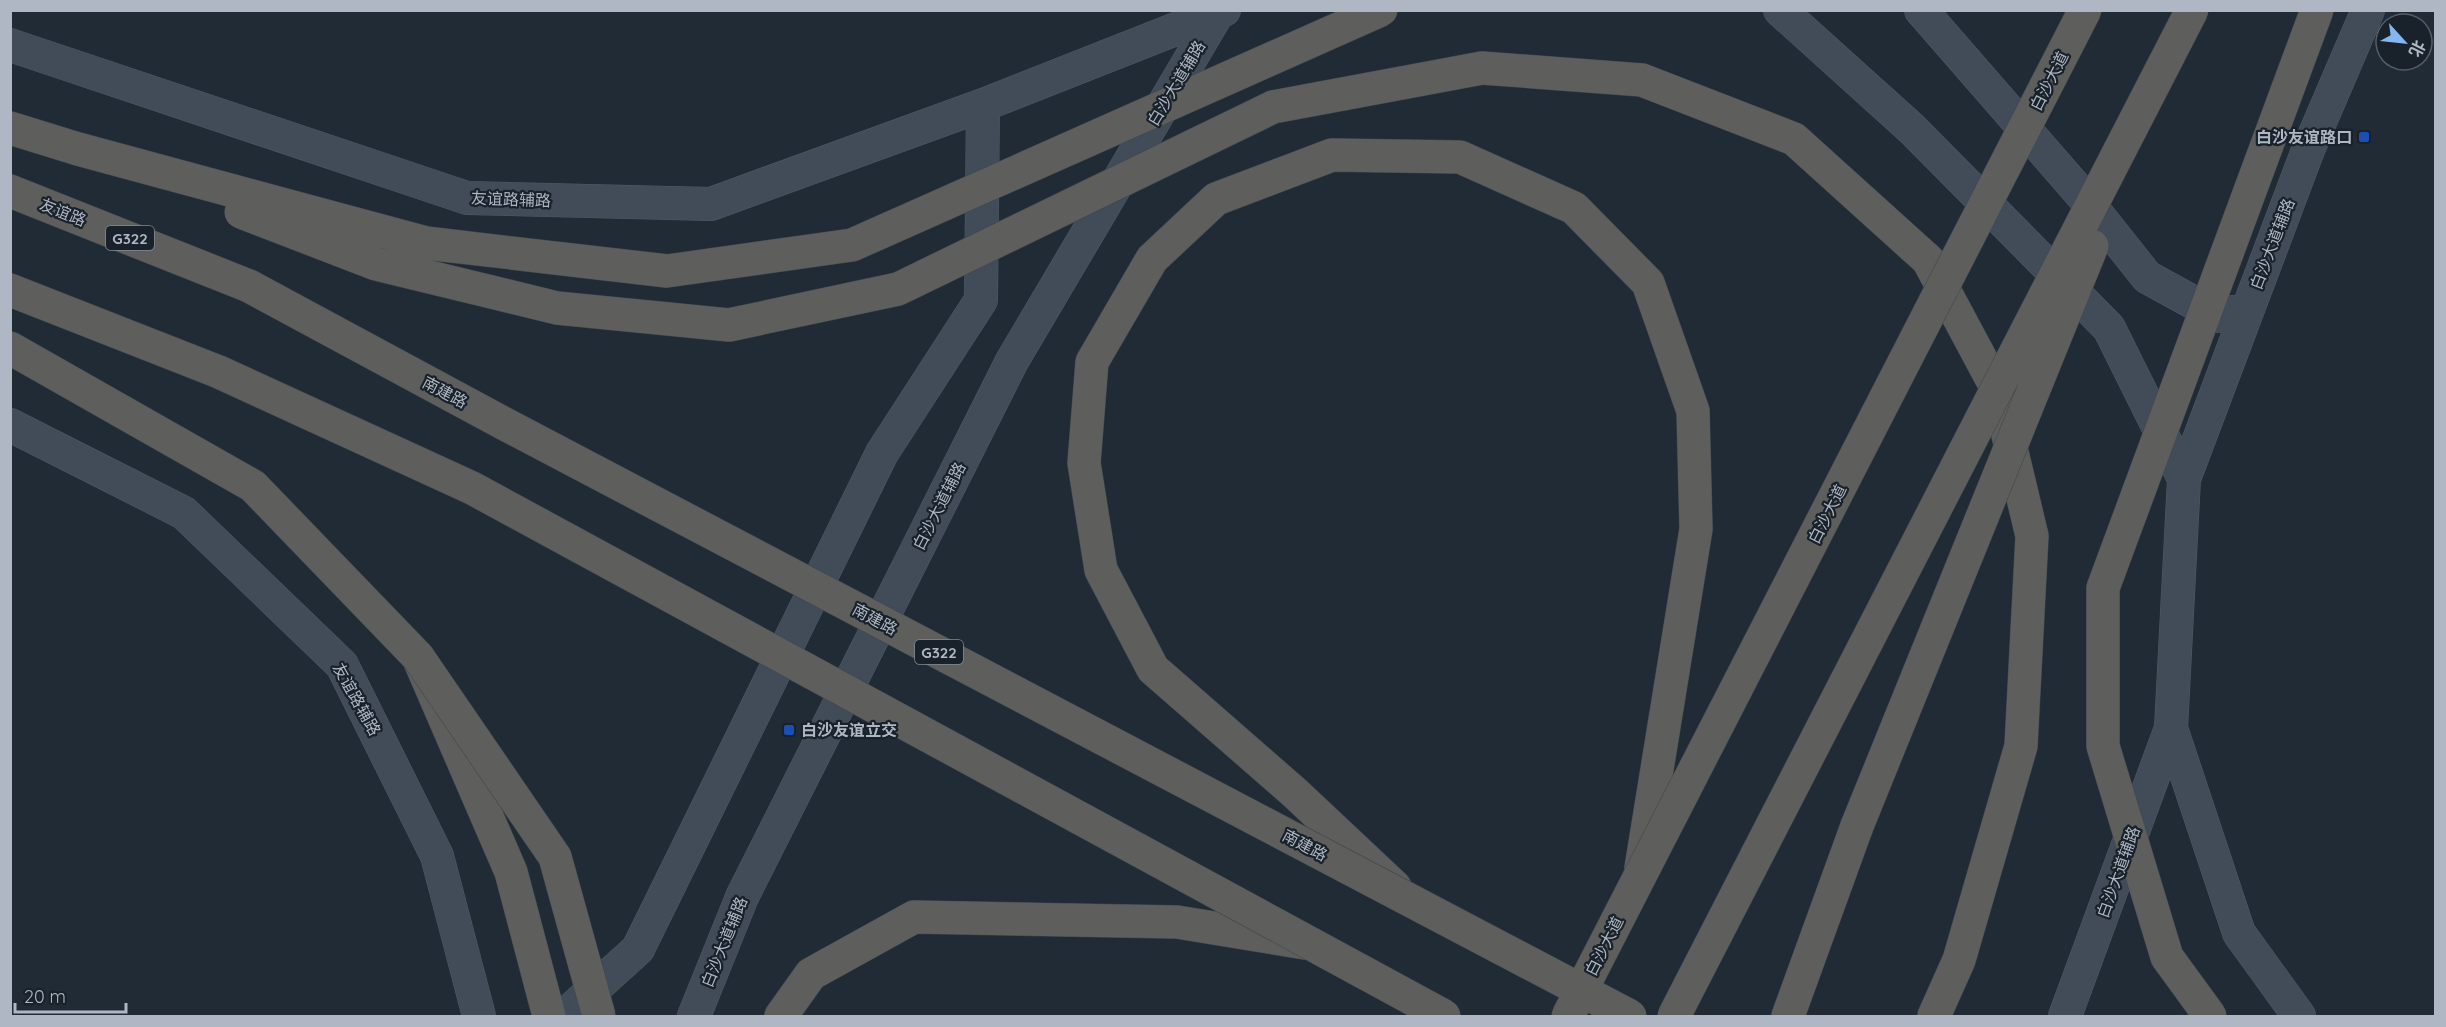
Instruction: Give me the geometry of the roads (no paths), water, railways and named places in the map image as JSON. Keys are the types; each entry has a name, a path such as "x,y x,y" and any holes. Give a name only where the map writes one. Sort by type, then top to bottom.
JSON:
{"highway":[{"path":"10,128 78,149 426,243 667,271 852,245 1381,10"},
{"name":"白沙大道","path":"1568,1017 2085,10"},
{"path":"1674,1017 2192,10"},
{"path":"1788,1017 1857,826 2110,202 2201,10"},
{"path":"2210,1017 2167,957 2103,746 2103,588 2317,10"},
{"path":"78,149 376,264 557,308 729,325 898,290 1273,107 1482,68 1642,80 1794,140 1928,260 1997,389 2032,536 2021,746 1959,960 1934,1017"},
{"path":"1410,901 1295,793 1153,669 1101,570 1084,463 1092,362 1152,259 1216,199 1332,155 1460,157 1574,208 1648,283 1693,411 1696,529 1639,878"},
{"name":"友谊路","path":"10,191 249,286"},
{"name":"南建路","path":"249,286 503,423 1630,1017"},
{"path":"10,290 219,372 472,488 1444,1017"},
{"path":"10,348 253,486 418,657 555,857 599,1017"},
{"path":"418,657 512,872 549,1017"},
{"path":"781,1017 811,974 914,917 1177,922 1310,943"}],"main road":[{"path":"1780,10 1912,129 2109,328 2184,479 2171,728 2240,933 2299,1017"},
{"path":"1921,10 2082,195 2147,277 2218,316 2248,307"},
{"name":"白沙大道辅路","path":"2184,479 2308,150 2368,10"},
{"name":"白沙大道辅路","path":"694,1017 742,897 1012,361 1221,12"},
{"name":"友谊路辅路","path":"10,45 467,198 711,204 982,105 1221,12"},
{"path":"564,1017 638,949 882,453 981,300 982,105"},
{"name":"友谊路辅路","path":"10,425 184,513 342,665 437,856 479,1017"},
{"name":"白沙大道辅路","path":"2065,1017 2171,728"}],"place":[{"name":"白沙友谊路口","path":"2364,137"},
{"name":"白沙友谊立交","path":"789,730"}]}
